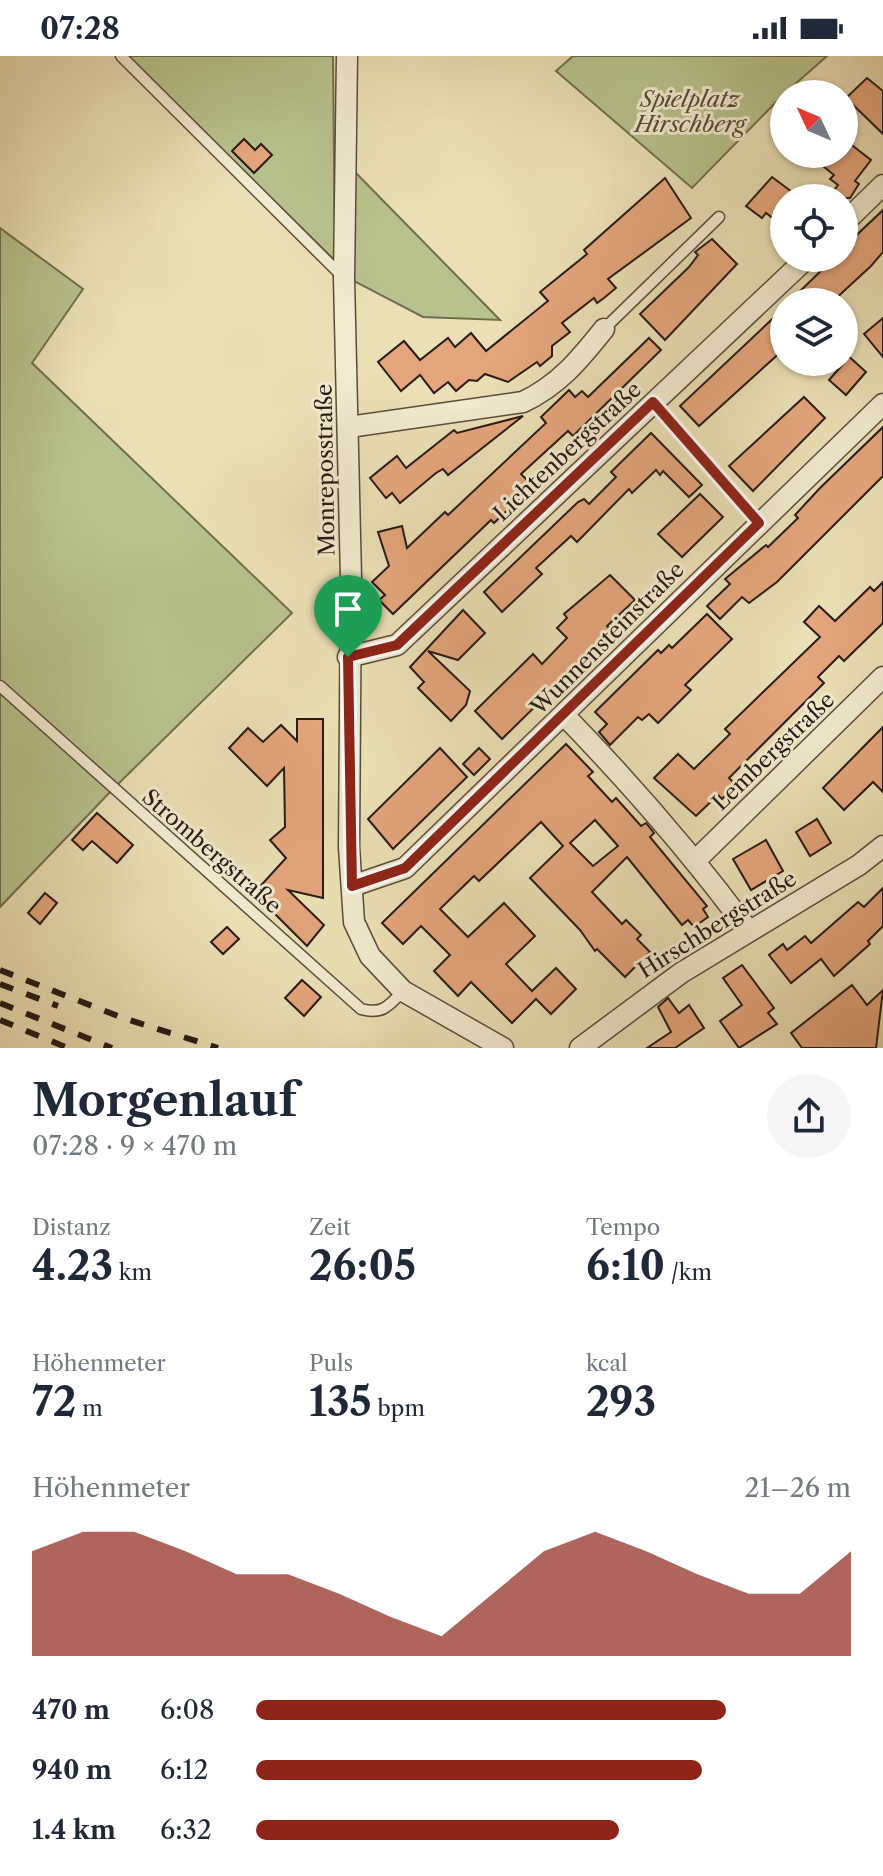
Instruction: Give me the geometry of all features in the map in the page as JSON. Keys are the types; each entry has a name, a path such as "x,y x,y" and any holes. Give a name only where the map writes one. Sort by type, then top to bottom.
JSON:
{"street":[{"name":"Monreposstraße","path":"347,56 344,278 349,427 348,657 354,922 370,956 403,991 503,1048"},
{"path":"858,209 883,185"},
{"name":"Lichtenbergstraße","path":"348,657 397,645 792,272"},
{"path":"349,427 523,402 549,389 572,369 604,329"},
{"name":"Wunnensteinstraße","path":"352,886 405,868 883,404"},
{"name":"Lembergstraße","path":"696,860 883,677"},
{"path":"564,715 637,790 696,860 748,930"},
{"name":"Hirschbergstraße","path":"580,1048 655,991 748,930 859,865 883,846"}],"lane":[{"path":"121,56 344,278"},
{"path":"604,329 719,217"},
{"path":"653,402 759,523"},
{"name":"Strombergstraße","path":"0,686 361,1009 375,1013 387,1008 403,991"}],"green space":[{"path":"128,56 333,56 335,261"},
{"name":"Spielplatz Hirschberg","path":"573,56 827,56 800,80 770,80 770,108 692,188 556,71"},
{"path":"355,172 500,320 423,317 350,279"},
{"path":"0,228 83,289 32,363 292,613 112,790 0,907"}],"building":[{"path":"867,78 883,91 883,134 858,110 858,87"},
{"path":"244,139 255,150 261,144 272,155 254,173 232,151"},
{"path":"858,150 871,160 855,181 858,186 837,184 830,179 834,175 825,168 858,168"},
{"path":"772,177 781,184 770,184 770,216 766,213 762,218 746,206"},
{"path":"665,178 691,218 608,279 616,288 604,298 597,303 594,298 562,323 570,332 552,346 552,356 540,366 537,362 508,382 485,374 477,381 469,380 456,391 448,382 434,393 420,375 401,391 378,362 404,341 420,360 448,338 455,347 471,333 486,351 548,301 540,292 587,254 584,250"},
{"path":"883,210 883,252 871,266 847,288 803,288 820,272 858,272 858,234"},
{"path":"712,239 737,264 665,340 640,314 689,267 698,255 695,252"},
{"path":"883,318 883,357 864,334"},
{"path":"770,321 770,362 699,426 680,406"},
{"path":"649,338 661,350 573,436 568,431 521,474 530,483 517,494 520,498 494,523 491,520 393,614 379,600 385,595 372,582 389,566 378,532 402,526 407,548 445,512 448,515 546,423 541,417 569,390 575,397 582,391 588,397"},
{"path":"858,365 866,372 846,395 829,380 833,376 858,376"},
{"path":"804,397 825,418 753,491 729,466"},
{"path":"523,416 448,475 443,469 436,473 400,503 392,493 386,498 370,478 397,456 406,468 454,430 457,433"},
{"path":"883,427 883,476 777,582 749,603 742,597 720,619 707,606 730,584 725,579 766,545 768,547 798,518 795,515 820,488"},
{"path":"651,433 702,485 689,497 663,471 660,475 656,470 632,493 629,489 577,542 571,536 536,568 542,574 502,612 484,592 578,502 584,499 589,504 616,477 611,472"},
{"path":"700,494 723,517 682,557 658,534"},
{"path":"610,575 635,600 607,626 612,631 502,739 475,711 533,654 542,664 567,638 557,628 567,618 564,614"},
{"path":"883,582 883,623 844,661 839,656 818,677 824,683 729,778 736,785 722,799 718,795 696,816 654,778 678,754 694,769 730,734 725,729 820,637 804,622 819,606 835,621 870,587 874,591"},
{"path":"463,610 485,633 458,660 428,651 470,691 466,705 451,721 418,688 424,682 410,667"},
{"path":"707,614 732,639 685,685 691,690 658,723 649,714 642,720 638,717 610,745 599,732 607,724 595,712 658,650 661,653 669,645 672,648"},
{"path":"297,719 323,719 323,898 288,890 324,925 307,946 254,893 286,858 270,840 285,827 284,768 267,786 229,748 248,728 263,742 281,725 297,741"},
{"path":"883,727 883,792 873,782 844,810 823,788"},
{"path":"566,744 593,772 588,776 612,802 616,798 641,826 646,823 654,833 650,837 707,906 703,909 708,917 694,927 688,920 682,925 627,857 592,892 622,924 626,920 641,935 637,939 650,952 625,977 597,949 595,951 580,930 530,878 563,846 541,822 479,881 474,876 440,909 468,937 504,903 535,936 506,964 532,991 556,968 576,989 551,1014 536,999 512,1023 471,982 458,996 434,971 450,955 421,926 403,944 382,923","holes":["595,820 618,846 593,866 570,843"]},
{"path":"440,748 467,777 393,849 368,819"},
{"path":"479,748 490,759 474,775 463,764"},
{"path":"97,813 133,845 117,863 92,841 83,850 72,840"},
{"path":"817,819 831,843 810,856 796,832"},
{"path":"766,840 783,871 751,890 733,859"},
{"path":"883,888 883,926 868,941 870,944 834,976 821,959 791,983 769,955 783,944 787,950 805,936 811,943 858,902 864,907"},
{"path":"45,893 57,903 40,924 28,913"},
{"path":"227,927 239,939 223,954 211,942"},
{"path":"742,965 774,1008 768,1013 777,1024 739,1048 720,1021 742,1005 723,978"},
{"path":"302,980 321,997 304,1016 285,998"},
{"path":"852,985 867,1005 883,990 876,1048 802,1048 791,1033"},
{"path":"668,998 679,1013 689,1005 704,1028 675,1048 647,1048 671,1032 658,1007"}],"railway":[{"path":"0,970 123,1018 218,1048"},
{"path":"0,984 58,1006"},
{"path":"0,1003 112,1048"},
{"path":"0,1020 68,1048"}],"route":[{"path":"653,402 759,523 405,868 352,886 348,657 397,645 653,402"}]}
